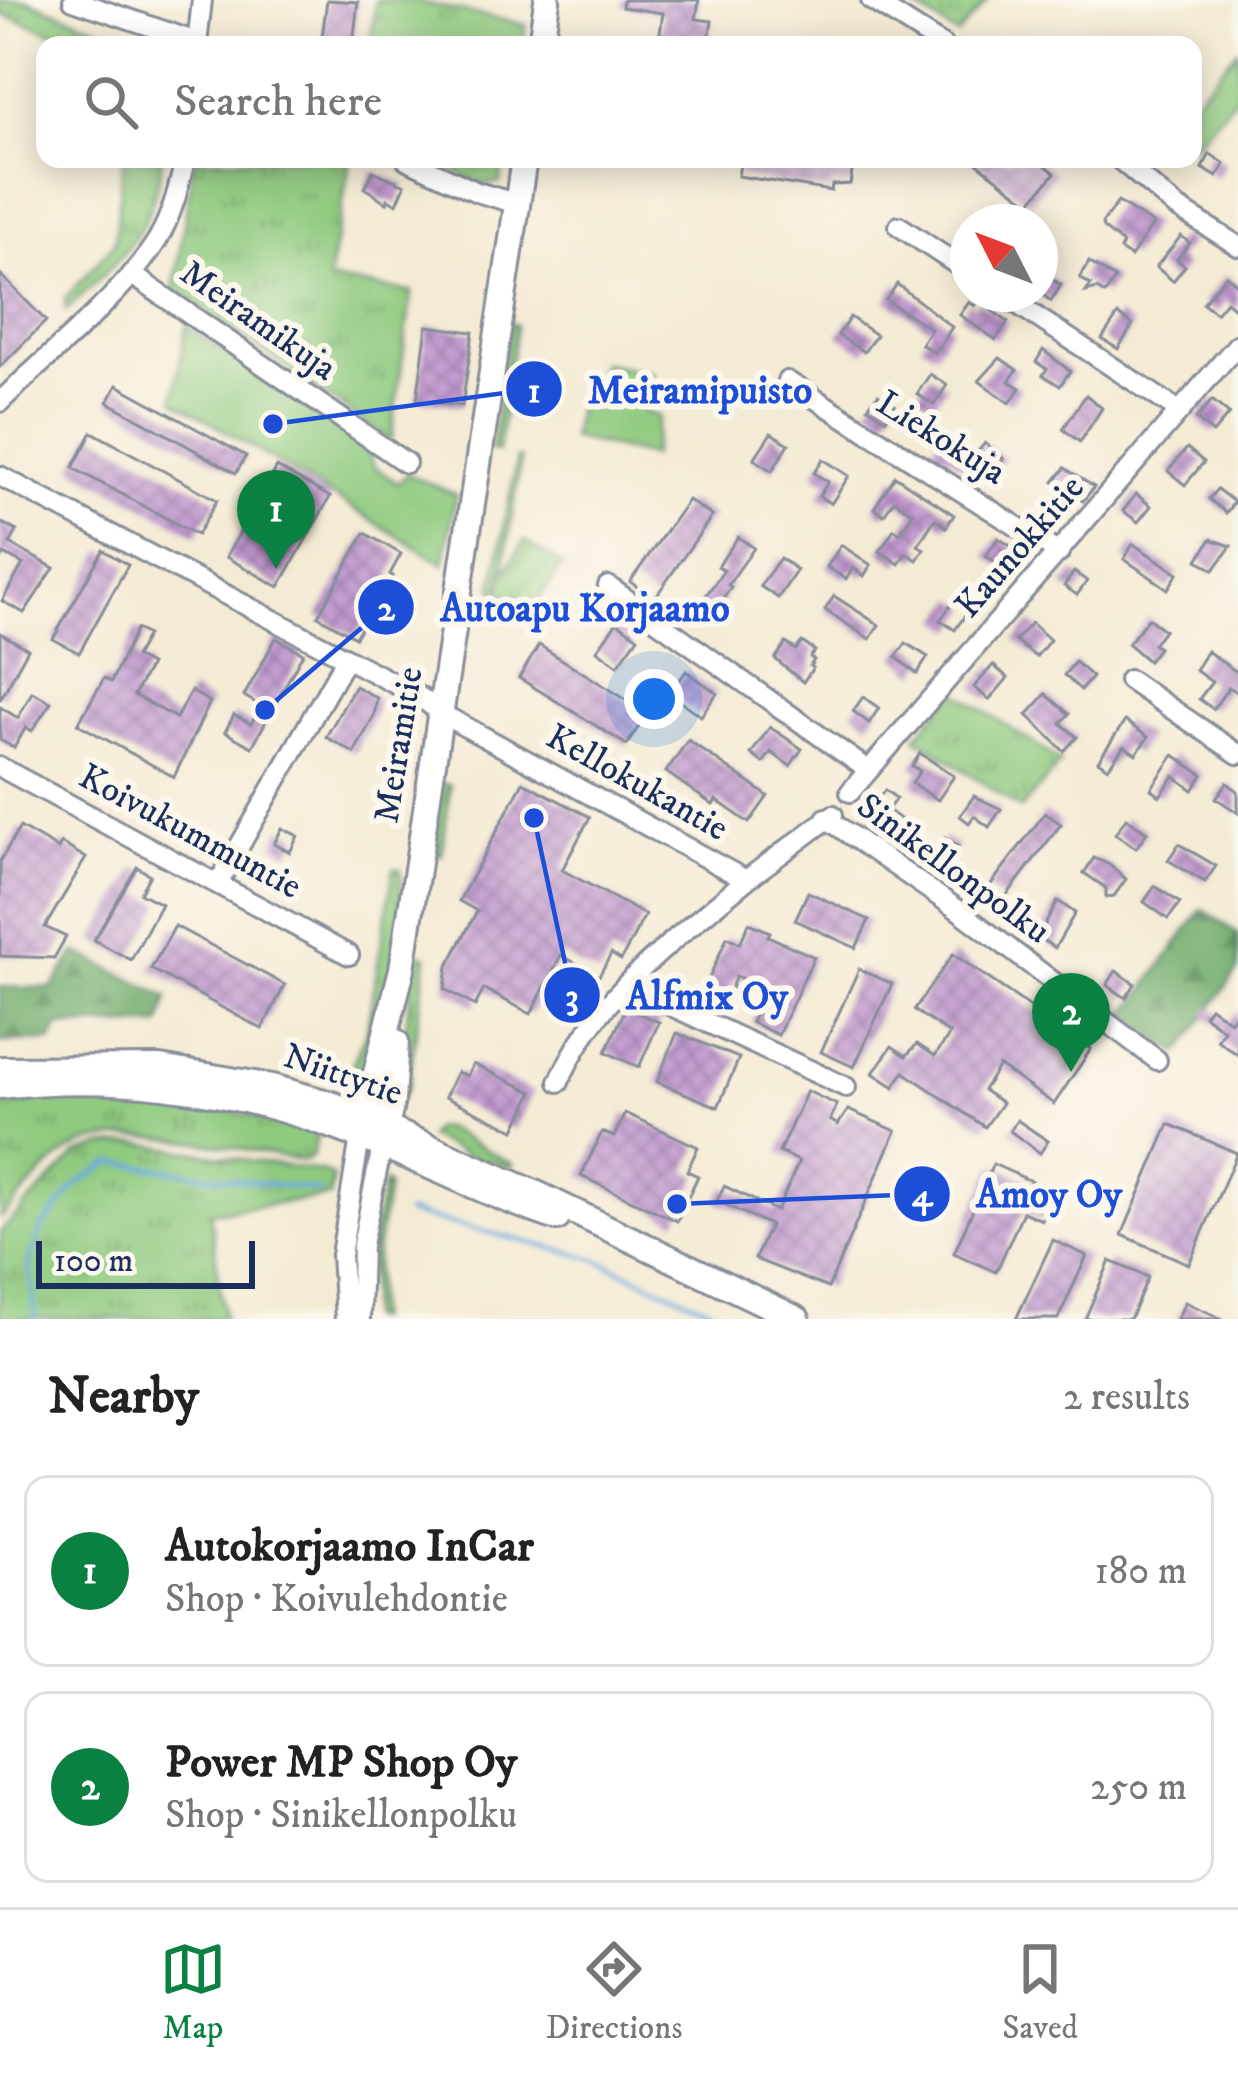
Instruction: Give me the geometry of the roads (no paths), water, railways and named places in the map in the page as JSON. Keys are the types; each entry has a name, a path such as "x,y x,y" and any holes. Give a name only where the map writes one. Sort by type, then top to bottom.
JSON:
{"main road":[{"path":"542,36 548,0"},
{"name":"Meiramitie","path":"374,1132 392,1100 399,986 523,168"},
{"name":"Niittytie","path":"0,1069 118,1066 212,1074 272,1087 524,1207 639,1245 797,1319"},
{"name":"Niittytie","path":"0,1087 67,1082 161,1085 374,1132"}],"street":[{"path":"73,0 177,36"},
{"path":"198,36 202,0"},
{"path":"871,0 928,36"},
{"path":"0,402 131,274 158,239 172,210 182,168"},
{"path":"425,168 477,192 518,204"},
{"path":"1130,168 1175,206 1238,246"},
{"path":"899,226 950,260"},
{"name":"Meiramikuja","path":"131,274 406,463"},
{"path":"1029,312 1179,411"},
{"name":"Kaunokkitie","path":"850,792 1238,344"},
{"name":"Liekokuja","path":"787,381 1059,553"},
{"name":"Kellokukantie","path":"0,476 420,697 442,714 746,880 626,985 579,1040 559,1082"},
{"path":"608,586 868,770"},
{"path":"218,882 345,660"},
{"path":"1129,680 1238,752"},
{"name":"Koivukummuntie","path":"0,767 349,955"},
{"name":"Sinikellonpolku","path":"746,880 833,815 1157,1060"},
{"path":"626,985 846,1087"},
{"path":"345,1319 341,1255 374,1132"},
{"path":"360,1319 374,1132"}],"waterway":[{"path":"36,1319 29,1261 42,1228 77,1184 112,1162 320,1191"},
{"path":"407,1213 593,1258 733,1319"}],"place":[{"name":"Meiramipuisto","path":"273,424"},
{"name":"Autokorjaamo InCar","path":"276,569"},
{"name":"Autoapu Korjaamo","path":"265,710"},
{"name":"Alfmix Oy","path":"534,818"},
{"name":"Power MP Shop Oy","path":"1071,1072"},
{"name":"Amoy Oy","path":"677,1204"}]}
